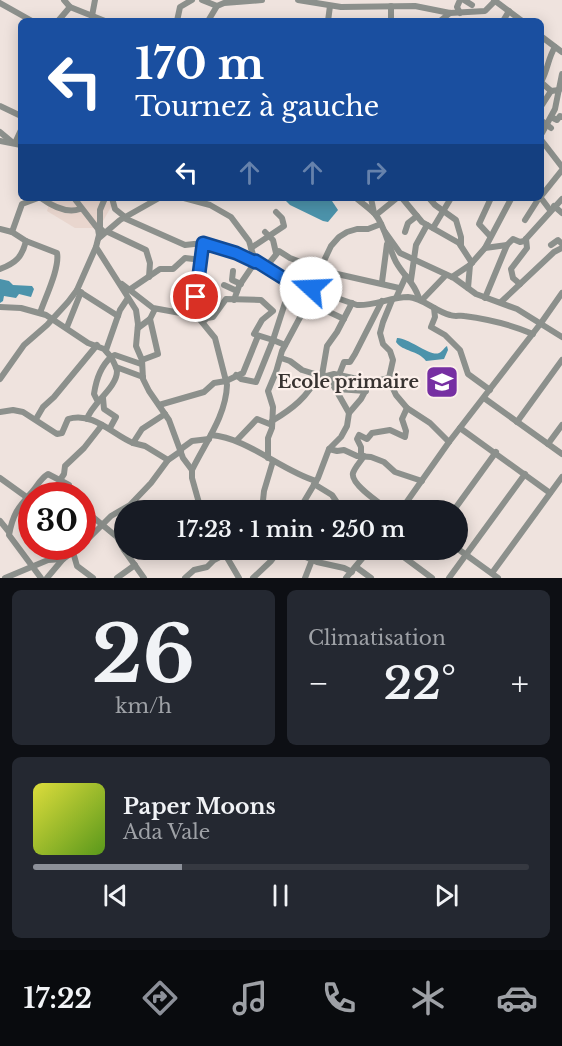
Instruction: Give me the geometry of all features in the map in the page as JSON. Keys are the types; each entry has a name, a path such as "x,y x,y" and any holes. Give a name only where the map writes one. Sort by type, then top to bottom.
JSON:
{"street":[{"path":"64,0 70,7 97,18"},
{"path":"92,16 95,0"},
{"path":"178,18 180,7 192,0"},
{"path":"201,0 217,6 231,1 262,0"},
{"path":"298,0 330,6 341,4 388,6 402,3 435,8 450,13 485,11 497,1 518,18"},
{"path":"379,0 388,6 390,18"},
{"path":"460,13 457,7 462,0 472,5"},
{"path":"0,3 27,18"},
{"path":"211,18 217,6"},
{"path":"328,18 330,6"},
{"path":"61,18 70,7"},
{"path":"505,18 509,11"},
{"path":"444,18 450,13"},
{"path":"544,39 562,52"},
{"path":"544,78 547,62 555,47"},
{"path":"546,125 560,99 562,74"},
{"path":"544,84 551,91"},
{"path":"551,91 559,90"},
{"path":"544,102 551,91"},
{"path":"0,106 18,115"},
{"path":"551,117 557,120 560,116 562,117"},
{"path":"0,132 17,144"},
{"path":"0,141 17,144"},
{"path":"544,144 562,168 544,192"},
{"path":"485,298 507,245 513,239 521,242 526,239 562,199"},
{"path":"12,232 22,204 31,201"},
{"path":"44,201 62,210 80,209"},
{"path":"76,201 99,233"},
{"path":"67,327 96,247 100,210 104,201"},
{"path":"113,201 115,209 125,218 185,245 203,243 236,253 266,267 286,280 363,306 394,299 420,299 449,276 471,264 485,248 508,201"},
{"path":"108,232 125,218 154,201"},
{"path":"199,201 231,217 247,237 256,262"},
{"path":"210,205 213,201"},
{"path":"360,201 375,214"},
{"path":"372,201 375,214 396,249 413,259 428,264 476,294 517,309 562,337"},
{"path":"375,214 393,201"},
{"path":"404,201 430,227 461,245"},
{"path":"432,201 456,220 461,245 471,264 468,288"},
{"path":"449,201 444,211 417,242 408,278 399,288 380,333 382,344 391,353 393,360 389,378 396,395 449,442"},
{"path":"489,201 479,224 490,236"},
{"path":"525,220 537,201"},
{"path":"544,201 562,213"},
{"path":"251,248 267,234 284,226 282,218 276,212"},
{"path":"405,232 408,223 417,216"},
{"path":"263,500 270,460 268,438 273,405 268,391 285,345 308,302 311,288 328,251 341,235 356,229 368,229 381,224"},
{"path":"0,229 12,232 58,255 40,313"},
{"path":"99,233 108,232 146,250 150,263 149,277"},
{"path":"382,282 387,244 385,232"},
{"path":"267,234 273,240 276,253"},
{"path":"520,284 513,278 510,269 527,248 526,239"},
{"path":"501,302 562,246 558,240 551,245"},
{"path":"0,269 18,260 26,241"},
{"path":"194,315 203,243"},
{"path":"387,244 420,299 434,308 451,316 464,316 510,326 533,334"},
{"path":"485,248 507,245"},
{"path":"96,247 136,310 138,328 136,346 143,377 149,391 165,414 184,460 192,470"},
{"path":"266,267 279,251 290,258 348,278 382,282 399,288"},
{"path":"129,290 160,269 173,269 185,258 202,260"},
{"path":"234,300 241,284 256,262"},
{"path":"233,271 232,280 241,284"},
{"path":"121,284 155,309 194,315 215,338 226,381 226,392 210,437 192,470 198,500"},
{"path":"236,375 241,379 256,382 285,303 298,284"},
{"path":"224,285 237,291"},
{"path":"79,291 118,316"},
{"path":"0,379 24,345 79,291"},
{"path":"409,500 449,442 562,293"},
{"path":"106,350 118,316 128,298"},
{"path":"202,322 214,317 225,299 261,300 273,309 255,328 254,334 285,345"},
{"path":"339,375 344,362 350,362 355,354 382,301"},
{"path":"308,302 344,319"},
{"path":"272,423 309,393 322,376 327,346 352,303"},
{"path":"0,307 21,308 40,313 67,327 88,343 106,350 116,367 116,376 87,419"},
{"path":"434,308 435,318 432,327 445,335 460,350 468,374 490,390"},
{"path":"138,328 150,319 155,309"},
{"path":"110,428 116,417 104,409 100,400 94,396 97,378 105,364 116,355 141,362 158,354 150,319"},
{"path":"159,405 204,392 214,383 226,381 245,370 258,336"},
{"path":"36,419 43,407 97,345"},
{"path":"281,358 290,361 302,370 322,376 337,389 349,413 348,424 341,437 329,449 305,500"},
{"path":"517,422 562,360"},
{"path":"116,367 143,377"},
{"path":"322,376 333,374 370,382 389,378"},
{"path":"349,413 370,382"},
{"path":"337,389 366,391"},
{"path":"484,398 562,454"},
{"path":"348,424 359,435 367,439 373,432 390,430 405,437 406,431 402,419 408,408"},
{"path":"0,412 20,411 59,434 62,433 65,423 70,418 87,419 110,428 133,444 146,446 168,460"},
{"path":"133,444 140,430 165,414"},
{"path":"237,440 257,419 272,423"},
{"path":"60,480 65,466 84,448 102,425"},
{"path":"548,444 562,425"},
{"path":"460,428 550,493"},
{"path":"359,435 357,439 361,446 362,456 354,471 354,479 377,500"},
{"path":"96,531 111,516 138,498 168,460 192,441 210,437 237,440 270,460 315,482 335,500"},
{"path":"329,449 344,450 356,456 378,459 395,472 422,480"},
{"path":"461,500 495,452"},
{"path":"39,482 42,477 49,474 64,482"},
{"path":"468,552 525,474"},
{"path":"492,573 562,477"},
{"path":"0,478 18,491"},
{"path":"9,532 18,509"},
{"path":"0,520 33,566 46,578 62,560"},
{"path":"96,520 117,537 144,578"},
{"path":"468,556 498,578"},
{"path":"5,578 48,560"},
{"path":"78,560 77,566 93,578"},
{"path":"185,578 194,570 207,567 215,560"},
{"path":"229,560 239,578"},
{"path":"253,578 270,560"},
{"path":"305,578 312,560 354,569 371,578"},
{"path":"346,578 361,560"},
{"path":"408,560 432,578"},
{"path":"450,578 463,560"},
{"path":"117,578 135,565"}],"shaded area":[{"path":"50,201 112,201 99,228 75,228 47,211"}],"water":[{"path":"286,201 332,201 338,210 328,222"},
{"path":"0,279 9,281 13,285 32,286 34,289 31,297 19,294 16,298 4,296 0,303"},
{"path":"397,338 407,340 435,353 447,346 448,350 444,359 426,361 423,357 399,345 396,342"}],"place":[{"name":"Ecole primaire","path":"442,382"}],"route":[{"path":"196,297 203,243 256,261 288,281 311,288"}]}
